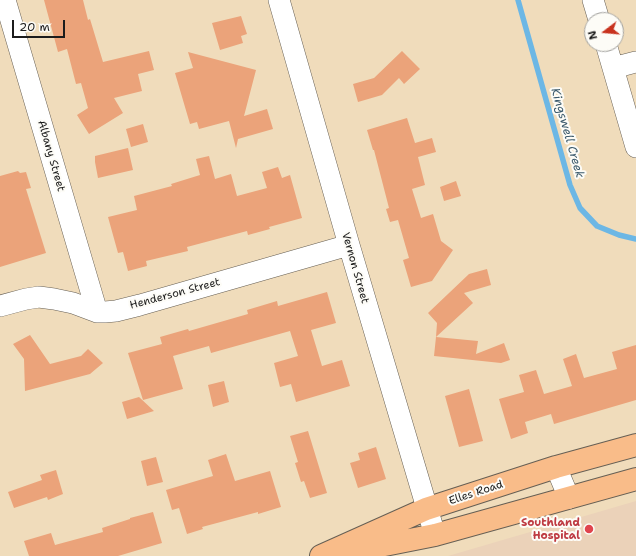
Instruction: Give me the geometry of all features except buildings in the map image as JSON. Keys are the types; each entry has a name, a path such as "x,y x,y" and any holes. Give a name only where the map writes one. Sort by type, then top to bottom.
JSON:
{"main road":[{"name":"Elles Road","path":"321,556 426,509 556,467 636,445"},
{"path":"329,556 434,535 636,479"}],"street":[{"name":"Albany Street","path":"5,0 97,312"},
{"name":"Vernon Street","path":"279,0 434,535"},
{"path":"594,0 597,12"},
{"path":"608,52 636,147"},
{"path":"613,68 636,62"},
{"name":"Henderson Street","path":"0,306 39,297 73,303 97,312 105,312 140,305 349,245"},
{"path":"556,467 569,498"}],"shaded area":[{"name":"Southland Hospital","path":"636,501 636,556 448,556"}],"waterway":[{"name":"Kingswell Creek","path":"518,0 570,185 580,208 597,226 619,235 636,239"}],"place":[{"name":"Southland Hospital","path":"589,529"}]}
